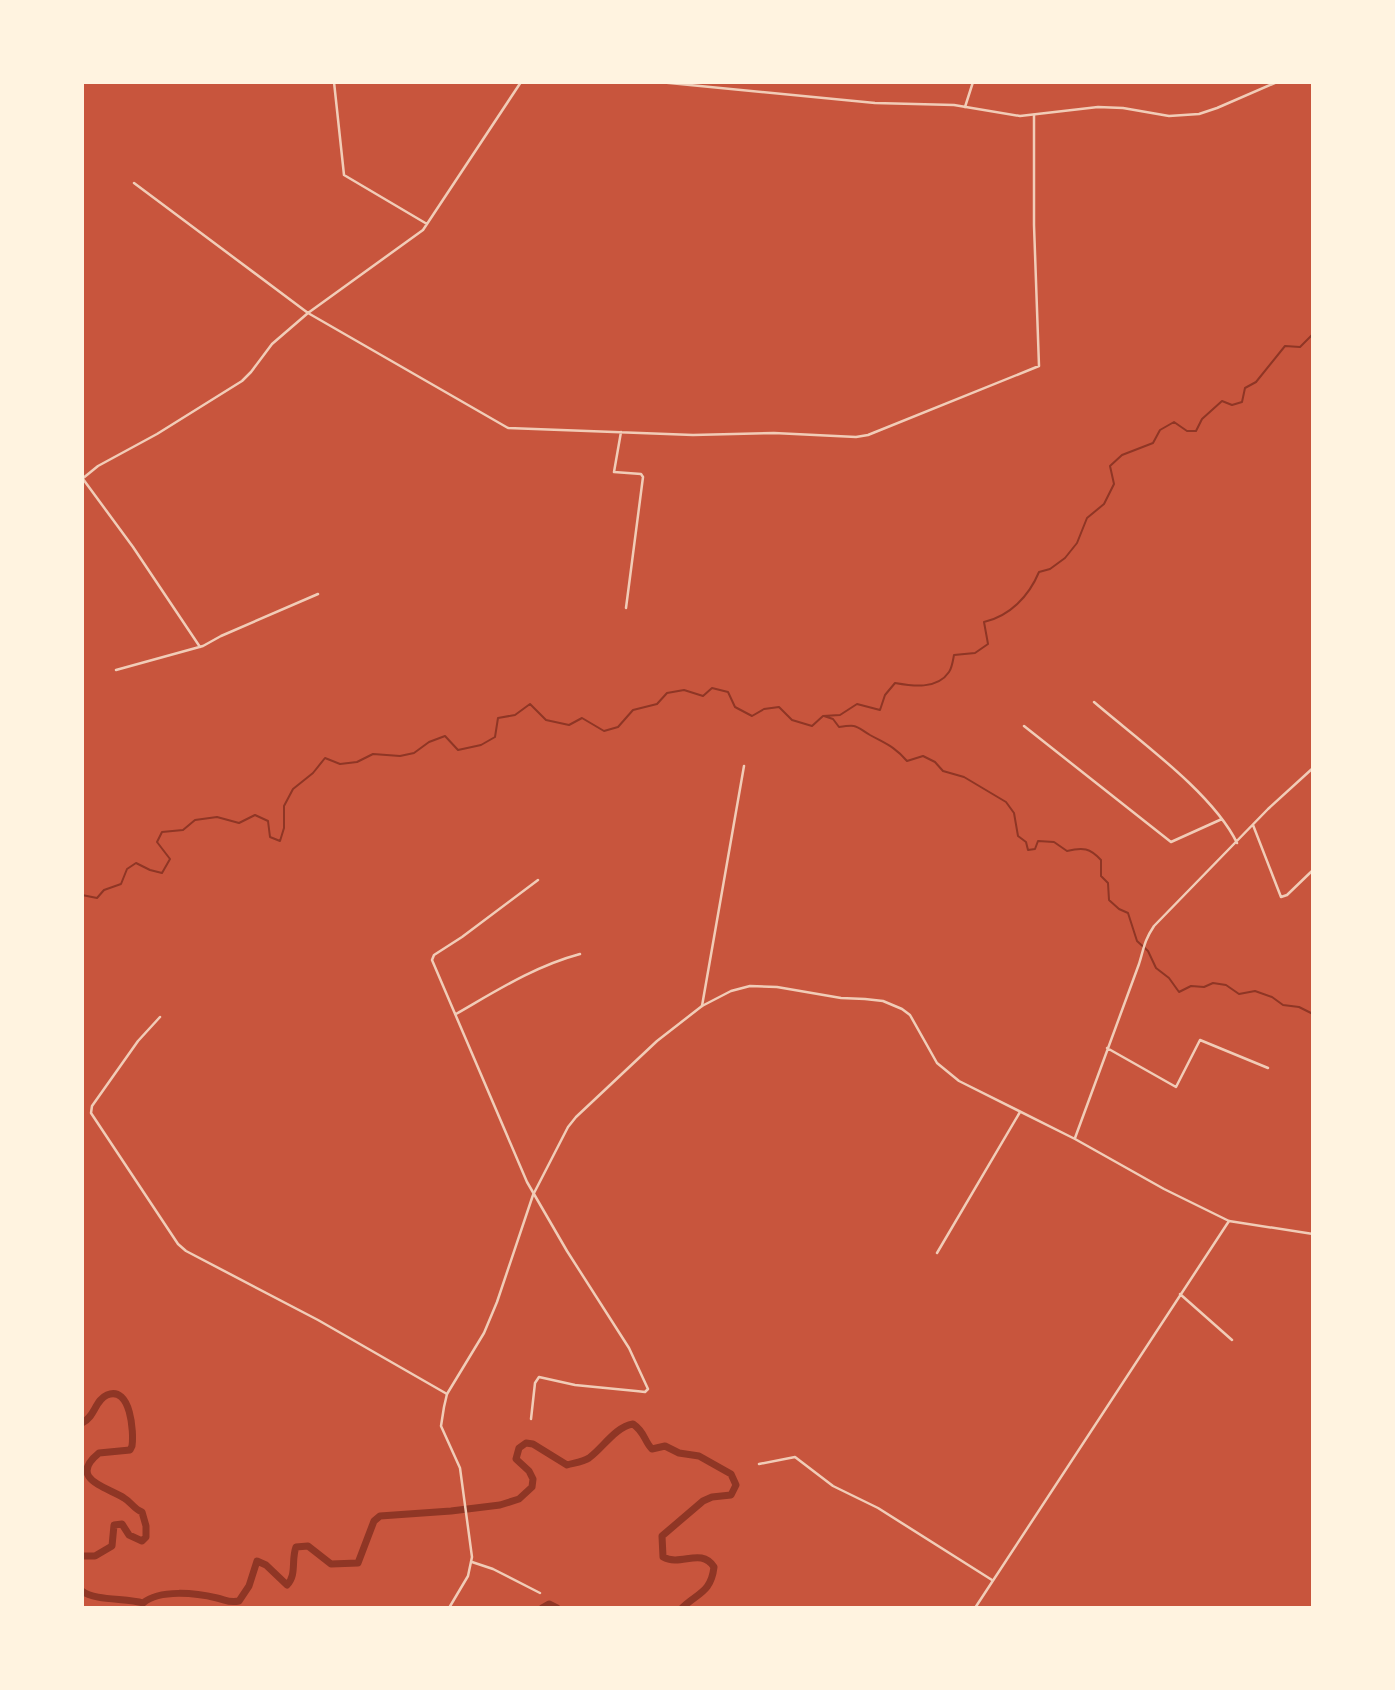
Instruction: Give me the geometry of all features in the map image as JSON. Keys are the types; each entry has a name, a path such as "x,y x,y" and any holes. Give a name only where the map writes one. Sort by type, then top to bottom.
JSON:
{"street":[{"path":"334,82 344,175 427,225"},
{"path":"200,647 133,547 82,479 98,466 157,434 242,380 251,372 267,348 308,313 416,235 427,225 521,82"},
{"path":"659,82 875,103 935,104 1007,115 1034,115 1098,107 1169,116 1190,115 1217,108 1278,82"},
{"path":"965,107 973,82"},
{"path":"134,183 308,313 509,428 860,437 1037,368 1040,363 1034,225 1034,115"},
{"path":"621,432 614,472 643,476 626,608"},
{"path":"117,670 200,647 318,594"},
{"path":"1094,702 1184,779 1222,819 1237,843"},
{"path":"1024,726 1171,842 1222,819"},
{"path":"702,1006 744,766"},
{"path":"1075,1139 1147,936 1313,768"},
{"path":"1254,825 1281,897 1287,895 1313,870"},
{"path":"531,1419 535,1383 539,1377 587,1386 643,1392 648,1389 629,1348 533,1195 433,957 538,880"},
{"path":"456,1014 528,972 580,954"},
{"path":"449,1608 462,1589 472,1562 459,1464 446,1442 441,1426 447,1394 484,1333 533,1195 572,1121 657,1041 702,1006 732,991 750,986 777,987 821,995 883,1001 910,1015 930,1054 948,1074 1229,1221 1313,1234"},
{"path":"160,1017 138,1041 93,1104 91,1113 178,1244 186,1251 318,1320 447,1394"},
{"path":"1107,1048 1175,1087 1180,1083 1200,1040 1268,1068"},
{"path":"937,1253 1020,1112"},
{"path":"975,1608 1229,1221"},
{"path":"1180,1294 1232,1340"},
{"path":"759,1464 795,1457 833,1486 878,1508 992,1580"},
{"path":"472,1562 493,1569 540,1593"}],"waterway":[{"path":"82,895 97,898 104,890 121,884 127,869 136,863 162,873 170,859 157,842 162,832 183,830 195,820 217,817 239,823 255,815 268,821 270,837 280,841 284,828 284,806 293,789 313,773 325,758 340,764 357,762 373,754 400,756 414,753 429,742 445,736 458,750 481,745 495,737 498,718 515,715 530,704 546,720 569,725 582,718 604,731 618,727 633,710 657,704 667,693 684,690 703,696 712,688 728,692 735,707 752,716 764,709 779,707 792,720 812,726 823,716 840,715 857,704 880,710 885,695 895,683 924,685 938,682 950,670 954,655 975,653 988,644 984,622 1002,615 1018,604 1039,572 1050,569 1065,558 1077,543 1087,518 1104,504 1114,484 1110,466 1122,455 1153,443 1160,430 1174,422 1187,431 1196,431 1202,419 1222,401 1232,405 1242,402 1245,388 1256,382 1285,346 1300,347 1313,334"},
{"path":"824,716 833,719 839,727 859,728 894,749 907,761 923,756 935,762 943,771 964,777 1006,802 1014,813 1018,836 1026,842 1028,850 1035,849 1038,841 1054,842 1067,851 1082,849 1093,853 1101,860 1101,876 1108,883 1109,900 1128,913 1137,941 1148,951 1156,968 1169,978 1179,992 1191,986 1204,987 1213,983 1226,985 1239,994 1255,991 1272,997 1283,1005 1299,1007 1313,1014"},
{"path":"82,1423 107,1395 115,1394 126,1403 132,1431 130,1450 99,1453 90,1462 88,1476 142,1512 146,1526 146,1537 142,1541 129,1535 122,1524 114,1525 112,1546 95,1556 82,1556"},
{"path":"82,1591 95,1596 143,1603 159,1596 178,1593 239,1601 249,1586 257,1561 266,1565 287,1585 292,1577 296,1547 308,1546 331,1564 358,1563 374,1521 380,1516 451,1511 500,1505 519,1499 532,1487 533,1479 529,1471 516,1459 519,1448 526,1443 533,1444 567,1465 589,1458 620,1429 633,1424 652,1449 665,1446 679,1453 699,1456 731,1474 736,1485 731,1495 703,1501 662,1536 663,1557 677,1560 703,1558 714,1567 707,1587 682,1608"},
{"path":"542,1608 549,1604 557,1608"}]}
